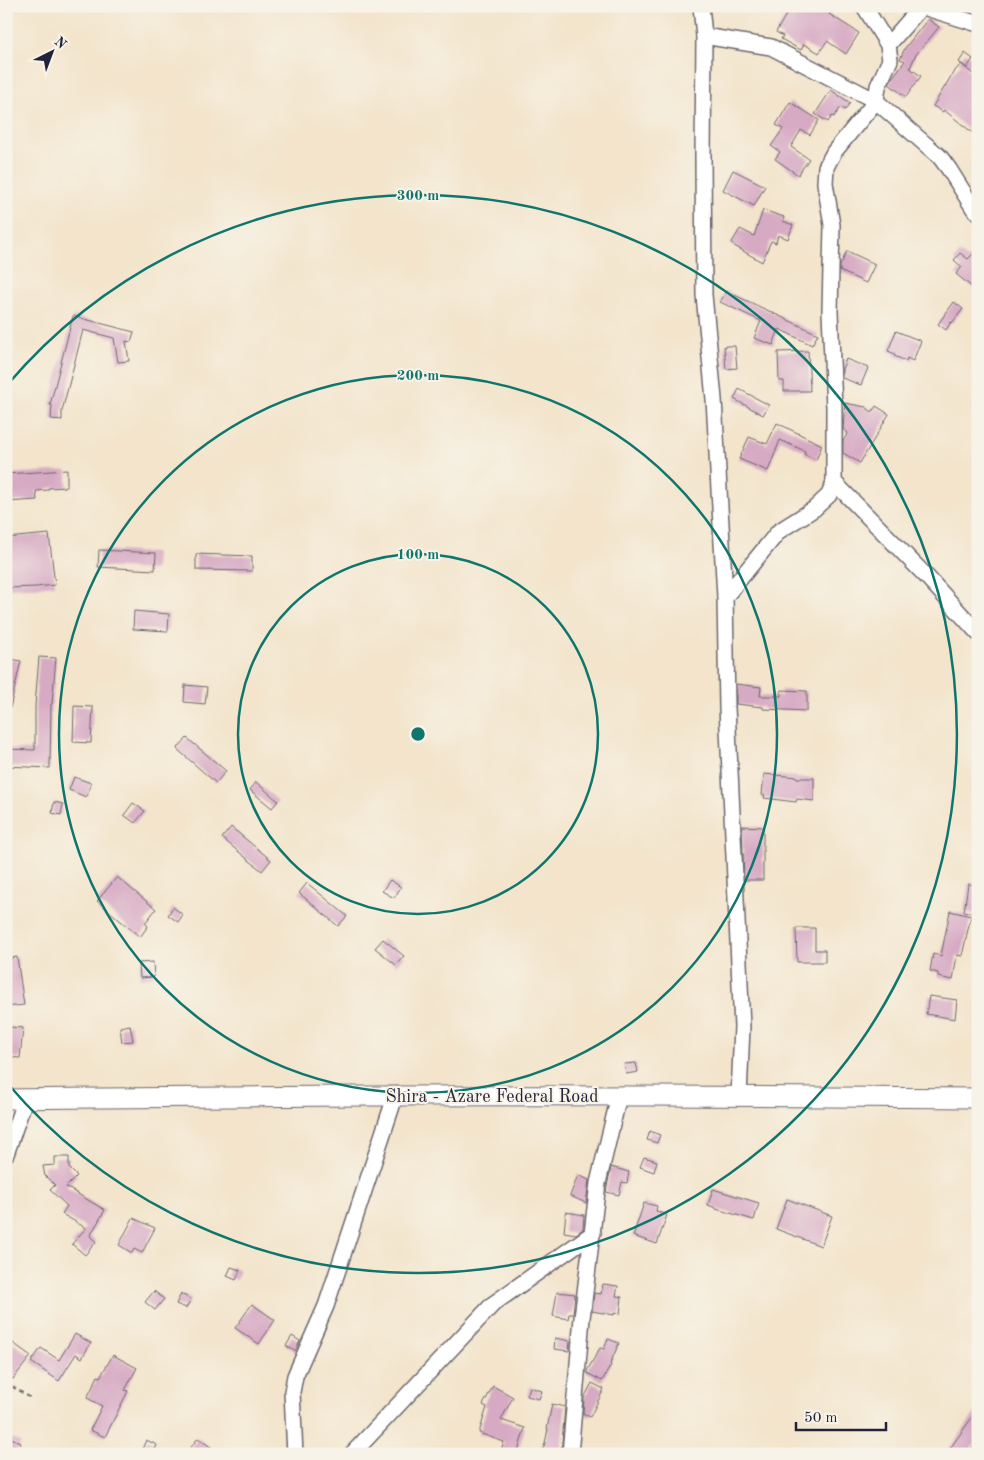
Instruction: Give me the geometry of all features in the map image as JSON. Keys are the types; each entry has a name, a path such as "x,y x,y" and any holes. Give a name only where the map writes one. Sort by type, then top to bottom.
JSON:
{"main road":[{"name":"Shira - Azare Federal Road","path":"6,1099 619,1096 978,1098"}],"street":[{"path":"725,597 779,531 814,509 829,495 834,482 834,408 830,310 832,225 825,182 826,167 834,152 876,101 878,86 890,60 888,46 864,6"},
{"path":"888,46 921,6 978,24"},
{"path":"702,8 704,36 704,295 714,399 725,597 727,707 742,1027 739,1096"},
{"path":"704,36 771,47 876,101 940,157 949,168 974,209 978,212"},
{"path":"834,482 928,578 978,633"},
{"path":"570,1454 582,1318 598,1183 619,1096"},
{"path":"295,1454 292,1392 295,1376 326,1306 395,1097"},
{"path":"6,1154 25,1099"},
{"path":"352,1454 493,1304 593,1233"}],"path":[{"path":"6,1382 31,1398"}],"building":[{"path":"791,6 808,6 816,11 820,6 835,6 829,14 859,33 846,54 827,41 819,53 804,44 801,50 781,39 783,36 776,32"},
{"path":"928,19 939,27 915,56 910,68 921,76 906,97 889,84 905,61 900,59 905,48"},
{"path":"965,53 973,59 967,68 959,62"},
{"path":"961,64 978,78 978,137 944,110 943,112 933,106 953,73"},
{"path":"831,90 850,103 845,110 841,107 828,122 815,114"},
{"path":"790,102 819,120 810,135 801,130 791,147 809,159 798,175 775,159 780,152 771,146 783,129 776,125"},
{"path":"733,170 765,186 754,206 723,190"},
{"path":"763,210 784,217 783,221 793,225 788,239 778,235 776,243 771,241 762,262 731,244 740,229 754,236"},
{"path":"978,249 978,292 956,274 962,267 954,260 960,253 968,259"},
{"path":"847,251 875,264 866,283 840,271 840,266"},
{"path":"726,291 818,334 812,345 779,329 773,345 754,338 761,321 720,302"},
{"path":"954,302 963,309 946,330 938,324"},
{"path":"73,316 134,332 131,342 126,341 129,361 118,362 114,338 83,330 62,411 62,420 51,419 52,405 50,405"},
{"path":"896,331 921,341 913,361 907,358 906,361 888,351"},
{"path":"724,346 735,346 737,368 726,369"},
{"path":"808,351 810,391 784,391 784,381 779,381 778,352"},
{"path":"846,359 868,368 861,385 842,378 842,369"},
{"path":"739,389 769,405 763,415 734,399"},
{"path":"845,403 866,407 872,412 876,406 889,414 860,463 843,453 843,441 848,433 843,429"},
{"path":"777,423 822,445 816,460 804,454 805,451 780,440 768,471 739,459 749,437 767,444"},
{"path":"67,470 67,487 36,491 37,500 6,502 6,474"},
{"path":"49,534 55,585 7,588 6,538"},
{"path":"99,550 156,553 155,570 98,567"},
{"path":"196,554 252,556 252,571 196,570"},
{"path":"134,611 169,614 168,631 133,629"},
{"path":"39,657 56,658 51,704 50,768 6,766 6,749 35,750 35,705"},
{"path":"6,658 21,661 10,708 6,708"},
{"path":"736,684 761,687 760,696 781,696 781,690 807,691 807,711 763,709 763,707 736,704"},
{"path":"185,685 207,687 205,704 184,702"},
{"path":"74,706 93,707 91,743 73,742"},
{"path":"187,738 226,771 216,783 177,749"},
{"path":"764,774 814,778 814,801 797,799 796,802 764,798 765,795 762,795"},
{"path":"74,777 91,783 86,797 69,790"},
{"path":"256,782 278,801 272,808 250,790"},
{"path":"54,802 63,804 61,815 52,813"},
{"path":"133,803 145,811 135,823 124,815"},
{"path":"742,826 763,827 763,880 744,880"},
{"path":"231,827 271,860 262,871 222,838"},
{"path":"117,877 156,909 145,923 148,926 140,937 97,901"},
{"path":"390,880 401,887 394,898 382,891"},
{"path":"307,883 347,916 338,926 299,893"},
{"path":"968,884 978,885 978,914 964,912"},
{"path":"173,907 183,915 178,922 168,915"},
{"path":"950,911 971,916 962,956 957,955 953,980 938,977 938,973 930,971 933,954 941,956"},
{"path":"796,928 815,928 815,950 825,950 825,962 797,962"},
{"path":"383,939 404,956 396,965 375,948"},
{"path":"17,957 24,1005 6,1007 6,959"},
{"path":"153,962 154,977 140,978 139,963"},
{"path":"929,996 957,1000 955,1019 926,1014"},
{"path":"130,1025 133,1041 122,1042 120,1027"},
{"path":"9,1027 23,1028 20,1058 7,1057"},
{"path":"636,1063 638,1072 626,1074 624,1064"},
{"path":"650,1131 660,1135 657,1143 647,1140"},
{"path":"55,1157 69,1157 69,1168 77,1176 66,1187 105,1210 90,1236 96,1242 85,1255 72,1244 86,1228 62,1214 67,1206 50,1190 55,1185 45,1176 43,1166 55,1165"},
{"path":"644,1157 657,1161 654,1172 640,1167"},
{"path":"611,1167 629,1172 627,1183 622,1182 619,1195 606,1192"},
{"path":"578,1175 589,1180 586,1203 570,1196"},
{"path":"713,1189 759,1203 754,1220 708,1205"},
{"path":"787,1199 832,1216 821,1246 776,1229"},
{"path":"644,1203 657,1206 656,1211 667,1215 657,1244 633,1236"},
{"path":"566,1212 584,1215 583,1229 576,1234 564,1232"},
{"path":"133,1218 155,1228 142,1253 134,1249 132,1253 119,1245"},
{"path":"231,1267 240,1270 236,1280 227,1276"},
{"path":"603,1284 618,1286 616,1296 622,1297 620,1314 614,1313 614,1315 592,1311 594,1293 601,1294"},
{"path":"154,1291 164,1299 155,1310 145,1302"},
{"path":"557,1292 575,1294 573,1314 569,1314 568,1319 553,1316"},
{"path":"181,1294 191,1299 186,1308 176,1304"},
{"path":"252,1304 275,1320 259,1344 235,1328"},
{"path":"75,1334 91,1343 82,1358 76,1354 59,1381 31,1362 41,1348 59,1360"},
{"path":"292,1336 300,1341 295,1351 286,1346"},
{"path":"555,1338 570,1341 569,1351 554,1349"},
{"path":"608,1339 619,1343 611,1365 602,1381 587,1373 587,1371 600,1348 604,1349"},
{"path":"13,1343 31,1356 13,1379 6,1374 6,1352"},
{"path":"113,1355 137,1368 125,1390 128,1391 105,1437 90,1430 102,1406 87,1398 98,1376 100,1377"},
{"path":"592,1383 604,1389 590,1417 583,1413 584,1398"},
{"path":"493,1386 513,1397 501,1420 525,1428 517,1454 500,1454 504,1442 479,1433 487,1407 483,1405"},
{"path":"530,1387 542,1391 539,1399 527,1396"},
{"path":"552,1404 565,1407 561,1454 541,1454 545,1443"},
{"path":"978,1409 978,1440 968,1454 946,1454"},
{"path":"6,1435 21,1443 15,1454 6,1451"},
{"path":"198,1438 220,1454 186,1454"},
{"path":"146,1440 157,1445 153,1454 140,1454"}]}
